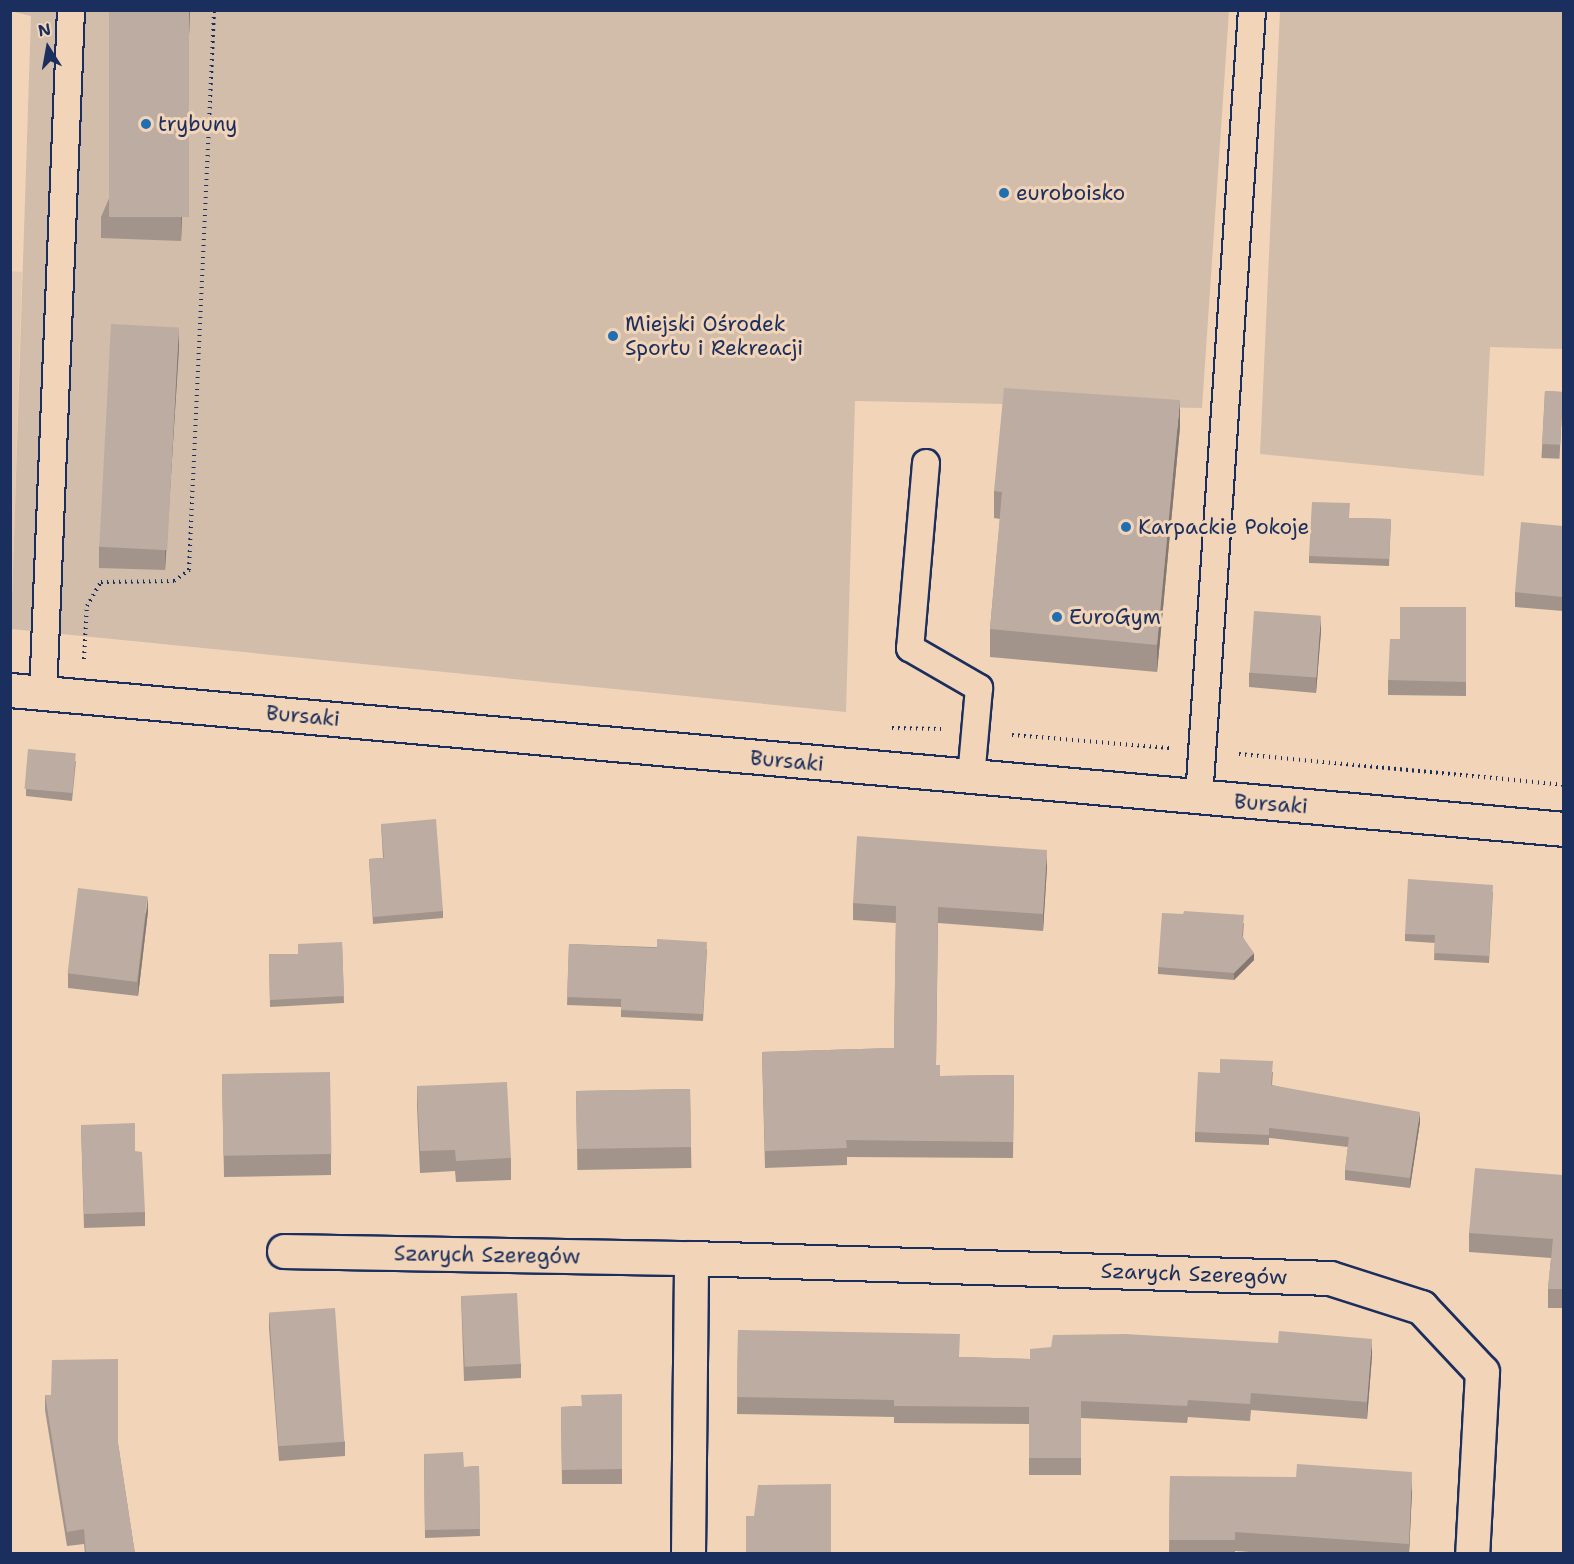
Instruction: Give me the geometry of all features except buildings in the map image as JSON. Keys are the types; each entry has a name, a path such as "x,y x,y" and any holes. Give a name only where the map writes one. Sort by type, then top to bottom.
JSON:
{"street":[{"name":"Bursaki","path":"10,690 43,695 1563,829"},
{"name":"Szarych Szeregów","path":"284,1251 691,1258 1330,1278 1420,1307 1482,1372 1472,1554"},
{"path":"688,1554 691,1258"}],"lane":[{"path":"43,695 71,10"},
{"path":"1199,798 1252,10"},
{"path":"926,463 910,648 979,688 971,778"}],"path":[{"path":"84,666 87,606 100,582 174,580 189,570 214,10"}],"shaded area":[{"name":"Miejski Ośrodek Sportu i Rekreacji","path":"10,11 1229,11 1202,408 855,401 846,712 11,629 31,16"},
{"path":"1280,11 1563,11 1563,349 1490,347 1484,476 1260,454"},
{"path":"11,271 22,272 11,624"}],"place":[{"name":"trybuny","path":"146,124"},
{"name":"euroboisko","path":"1004,193"},
{"name":"Miejski Ośrodek Sportu i Rekreacji","path":"613,336"},
{"name":"Karpackie Pokoje","path":"1126,527"},
{"name":"EuroGym","path":"1057,617"}]}
